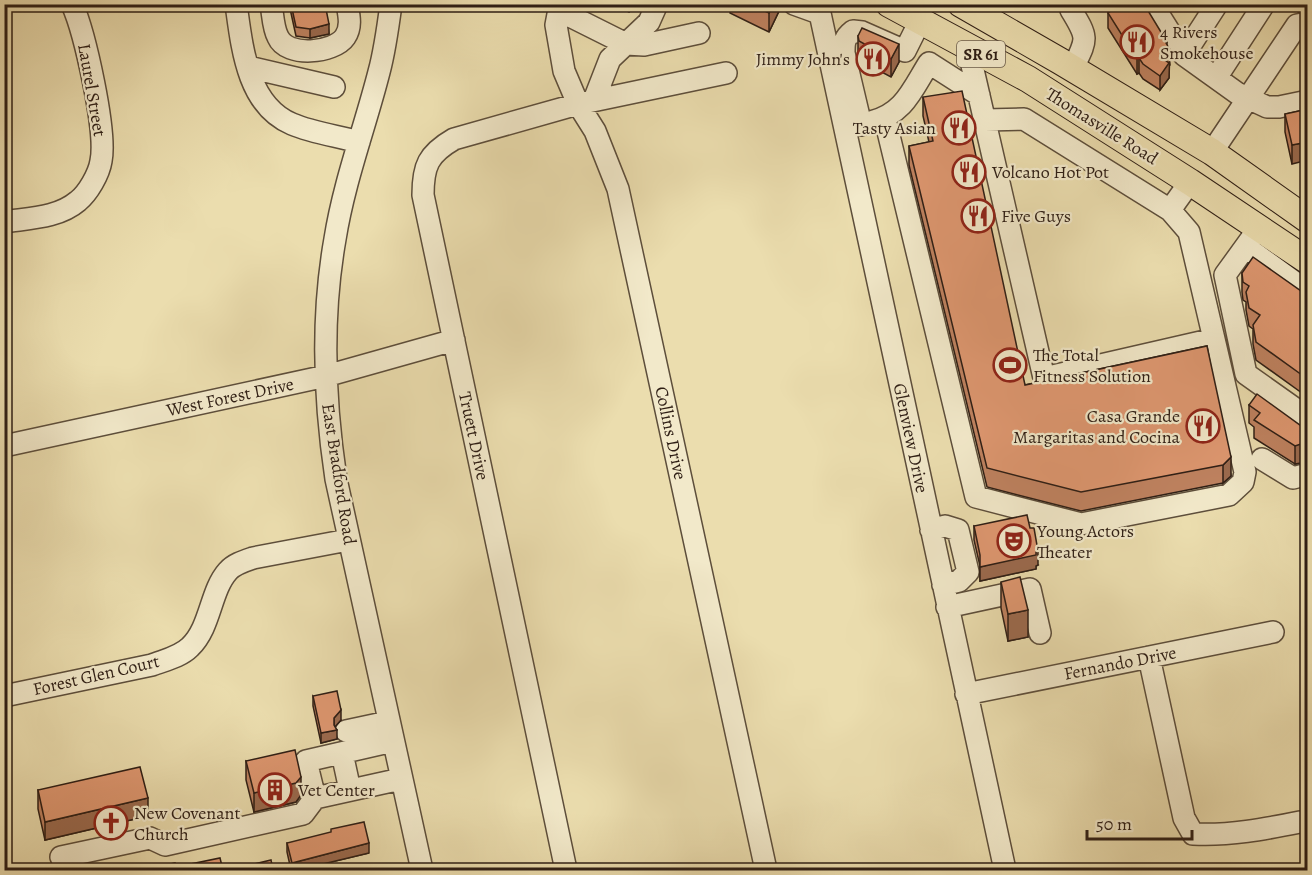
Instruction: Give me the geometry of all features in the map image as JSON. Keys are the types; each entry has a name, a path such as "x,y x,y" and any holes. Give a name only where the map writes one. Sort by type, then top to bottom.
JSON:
{"main road":[{"name":"Thomasville Road","path":"889,4 1028,79 1190,182 1252,238 1308,261"},
{"name":"Thomasville Road","path":"961,4 989,12 1073,68 1212,152 1308,220"},
{"path":"968,48 989,12"},
{"path":"1190,182 1212,152"}],"street":[{"name":"Laurel Street","path":"4,222 47,216 64,210 80,200 101,163 102,139 98,111 80,22 72,4"},
{"path":"236,4 252,84 267,106 291,124 359,142"},
{"path":"271,4 278,38 284,45 296,51 312,51 342,41 347,35 350,19 347,4"},
{"name":"East Bradford Road","path":"392,4 380,70 335,238 328,291 326,376 330,440 348,540 422,870"},
{"path":"586,102 610,59 649,22 657,4"},
{"path":"794,4 819,9"},
{"path":"1184,55 1217,4"},
{"path":"1216,78 1264,4"},
{"name":"Glenview Drive","path":"819,9 852,127 931,530 1005,870"},
{"path":"565,10 626,44 644,45 699,33"},
{"name":"Collins Drive","path":"565,10 556,25 559,50 564,71 586,102 618,189 766,870"},
{"path":"1071,10 1085,36 1085,43 1073,68"},
{"path":"1162,10 1184,55 1249,99 1267,107 1308,101"},
{"path":"920,21 905,51 862,32 853,31 846,36 844,53 852,127 939,100 979,95"},
{"path":"1212,152 1297,26 1308,23"},
{"path":"243,46 278,38"},
{"path":"968,48 1044,378 1214,339"},
{"path":"979,95 929,63 893,113 976,497 1081,524 1229,495 1243,482 1245,472 1189,232 1170,210 1024,120 985,120"},
{"path":"248,67 334,87"},
{"name":"Truett Drive","path":"566,870 423,195 423,174 431,156 454,140 586,102 726,73"},
{"path":"1170,210 1190,182"},
{"path":"1308,292 1252,238 1225,275 1246,374 1308,418"},
{"name":"West Forest Drive","path":"4,446 326,376 454,340"},
{"path":"1262,459 1293,478 1308,474"},
{"name":"Forest Glen Court","path":"4,696 152,665 173,657 193,645 201,633 222,581 228,571 238,564 253,558 348,540"},
{"path":"947,607 1030,589 1040,633"},
{"name":"Fernando Drive","path":"966,694 1273,632"},
{"path":"1149,657 1184,818 1193,834 1212,835 1300,822"},
{"path":"346,732 390,731"},
{"path":"315,798 306,761 342,753 390,731"},
{"path":"342,753 350,790"},
{"path":"62,858 150,838 165,845 303,814 315,798 401,779"}],"building":[{"path":"291,4 325,4 329,24 310,29 296,27"},
{"path":"750,4 773,4 769,13"},
{"path":"1121,4 1144,4 1167,42 1170,50 1160,57 1169,63 1160,76 1143,64 1139,58 1137,59 1108,13"},
{"path":"862,28 899,44 891,59 859,41 858,36"},
{"path":"962,91 1025,385 1207,346 1231,457 1223,465 1081,492 987,468 909,146 933,141 923,97"},
{"path":"1308,109 1308,142 1292,145 1285,114"},
{"path":"1253,257 1308,296 1308,367 1302,375 1256,342 1253,325 1260,315 1249,308 1246,292 1249,286 1243,282 1242,273"},
{"path":"1257,394 1308,431 1308,436 1301,444 1295,446 1254,420 1260,413 1249,405"},
{"path":"1027,515 1030,528 1034,528 1038,551 1036,555 980,567 974,526"},
{"path":"1020,577 1028,610 1008,614 1001,582"},
{"path":"337,691 341,710 334,718 337,730 321,733 313,696"},
{"path":"295,750 301,777 296,783 254,793 246,761"},
{"path":"140,767 148,798 45,822 38,790"},
{"path":"364,822 369,843 292,863 287,843 331,832 331,829"},
{"path":"220,858 223,870 143,870 175,863 176,867"},
{"path":"271,860 273,870 238,870 238,868"},
{"path":"1308,864 1308,870 1290,870 1290,868"}],"place":[{"name":"4 Rivers Smokehouse","path":"1137,42"},
{"name":"Jimmy John's","path":"873,59"},
{"name":"Tasty Asian","path":"959,128"},
{"name":"Volcano Hot Pot","path":"969,172"},
{"name":"Five Guys","path":"978,216"},
{"name":"The Total Fitness Solution","path":"1010,365"},
{"name":"Casa Grande Margaritas and Cocina","path":"1203,426"},
{"name":"Young Actors Theater","path":"1014,541"},
{"name":"Vet Center","path":"275,790"},
{"name":"New Covenant Church","path":"111,823"}]}
